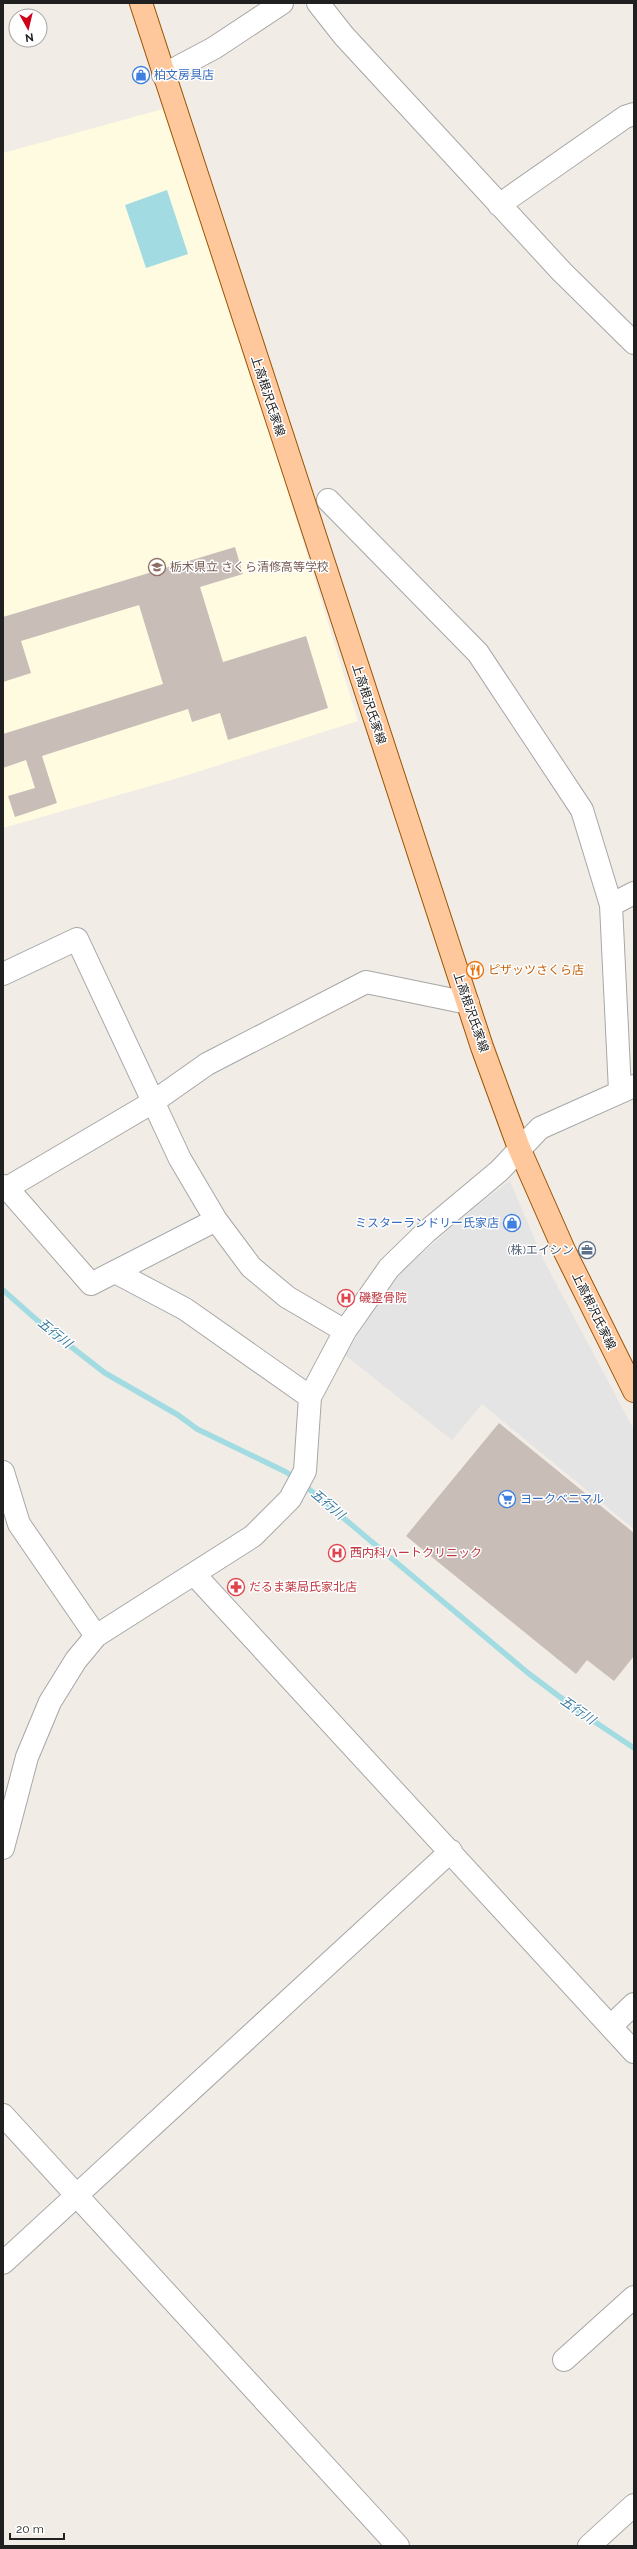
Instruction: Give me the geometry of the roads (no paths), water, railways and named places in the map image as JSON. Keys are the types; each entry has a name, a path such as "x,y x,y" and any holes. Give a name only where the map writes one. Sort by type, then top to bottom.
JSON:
{"main road":[{"name":"上高根沢氏家線","path":"141,3 163,75 468,1003 519,1148 564,1250 634,1391"}],"street":[{"path":"163,75 214,48 282,3"},
{"path":"318,3 344,36 499,205 562,272 634,344"},
{"path":"499,205 625,117 634,114"},
{"path":"3,1848 27,1757 50,1702 76,1660 96,1636 253,1536 290,1499 305,1471 310,1397 345,1331 389,1268 426,1232 499,1171 519,1148 540,1128 627,1089 611,905 582,810 478,653 328,500"},
{"path":"611,905 634,893"},
{"path":"3,974 77,939 180,1159 216,1220 251,1267 287,1297 345,1331"},
{"path":"216,1220 91,1284 5,1187 153,1102 207,1064 366,982 468,1003"},
{"path":"115,1272 185,1309 310,1397"},
{"path":"3,1472 19,1524 96,1636"},
{"path":"194,1574 451,1851 634,2052"},
{"path":"3,2263 451,1851"},
{"path":"611,2026 634,2004"},
{"path":"3,2115 398,2546"},
{"path":"564,2360 634,2297"},
{"path":"589,2546 634,2505"}],"water":[{"path":"167,190 188,254 146,268 125,205"}],"waterway":[{"name":"五行川","path":"3,1290 38,1321 105,1373 178,1415 197,1429 286,1472 296,1479"},
{"name":"五行川","path":"303,1484 528,1673 580,1712 634,1748"}],"place":[{"name":"柏文房具店","path":"141,75"},
{"name":"栃木県立 さくら清修高等学校","path":"157,567"},
{"name":"ピザッツさくら店","path":"475,970"},
{"name":"ミスターランドリー氏家店","path":"512,1223"},
{"name":"(株)エイシン","path":"587,1250"},
{"name":"磯整骨院","path":"346,1298"},
{"name":"ヨークベニマル","path":"507,1499"},
{"name":"西内科ハートクリニック","path":"337,1553"},
{"name":"だるま薬局氏家北店","path":"236,1587"}]}
